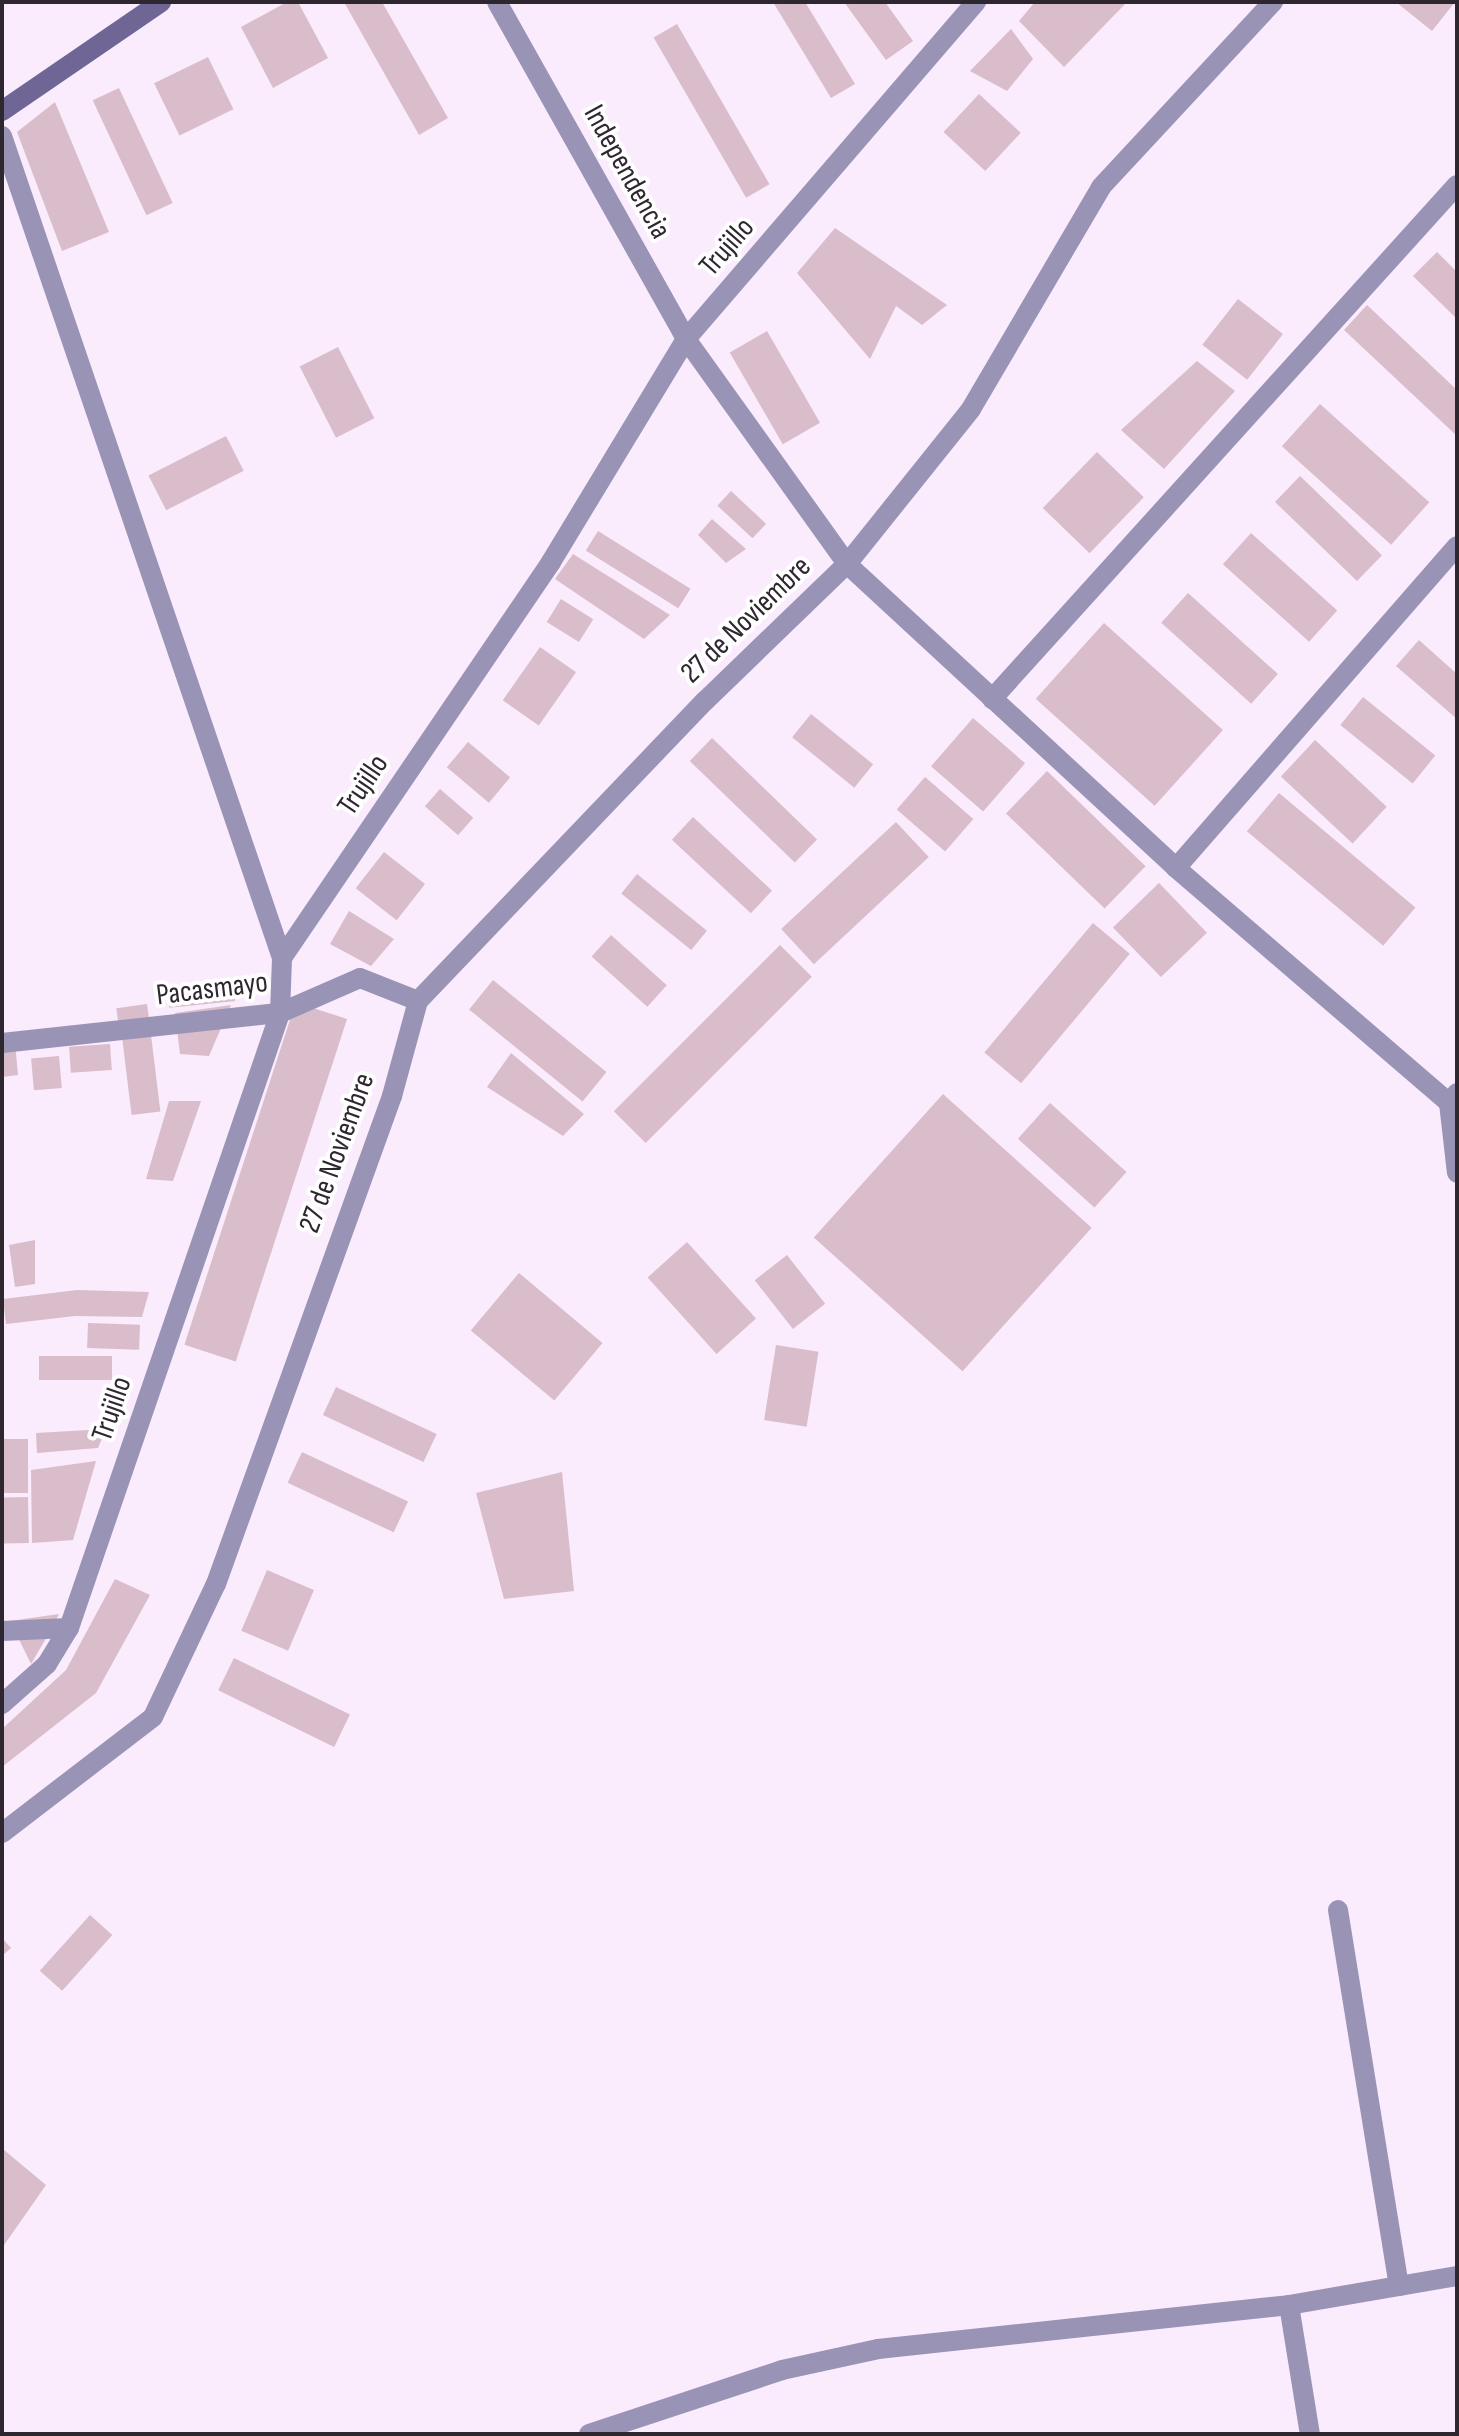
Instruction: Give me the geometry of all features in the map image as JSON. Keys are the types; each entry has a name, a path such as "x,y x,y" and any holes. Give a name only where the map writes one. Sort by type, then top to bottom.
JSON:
{"main road":[{"path":"2,111 161,2"}],"street":[{"name":"Independencia","path":"497,2 686,339 847,564 1176,868 1453,1098"},
{"name":"Trujillo","path":"2,1704 47,1664 69,1628 280,1013 282,958 551,562 686,339 976,2"},
{"name":"27 de Noviembre","path":"2,1833 153,1717 216,1584 392,1096 418,1001 705,701 847,564 971,409 1101,187 1273,2"},
{"path":"2,136 282,958"},
{"path":"992,699 1457,185"},
{"path":"1176,868 1457,546"},
{"name":"Pacasmayo","path":"2,1043 280,1013 360,978 418,1001"},
{"path":"1453,1098 1457,1173"},
{"path":"2,1631 69,1628"},
{"path":"1338,1910 1399,2286"},
{"path":"589,2434 782,2370 878,2349 1289,2305 1457,2276"},
{"path":"1289,2305 1310,2434"}],"building":[{"path":"287,2 298,2 328,58 273,88 241,27"},
{"path":"344,2 382,2 448,118 419,135"},
{"path":"773,2 805,2 855,84 831,98"},
{"path":"844,2 885,2 913,41 886,60"},
{"path":"1035,2 1127,2 1064,67 1019,21"},
{"path":"1396,2 1455,2 1432,31"},
{"path":"677,24 770,184 746,198 654,38"},
{"path":"1011,29 1033,59 1007,91 970,71"},
{"path":"208,57 233,109 179,135 154,83"},
{"path":"119,88 173,203 146,215 93,100"},
{"path":"979,94 1021,133 985,171 944,132"},
{"path":"55,102 109,232 62,251 17,132"},
{"path":"835,228 947,305 922,325 896,306 870,359 797,273"},
{"path":"1437,252 1457,272 1457,319 1413,276"},
{"path":"1238,299 1283,334 1247,380 1202,345"},
{"path":"1367,305 1457,390 1457,436 1344,330"},
{"path":"767,331 820,423 783,444 730,352"},
{"path":"338,347 374,418 336,438 300,367"},
{"path":"1197,361 1235,391 1164,469 1121,430"},
{"path":"1320,404 1429,502 1391,545 1282,446"},
{"path":"226,436 244,471 166,510 148,475"},
{"path":"1097,452 1144,497 1090,553 1043,508"},
{"path":"1300,476 1382,555 1357,581 1275,502"},
{"path":"731,491 766,524 752,538 717,506"},
{"path":"712,519 746,549 726,563 698,535"},
{"path":"598,531 690,589 678,608 586,551"},
{"path":"1251,533 1337,611 1309,642 1223,564"},
{"path":"573,554 670,615 644,639 555,579"},
{"path":"1188,593 1278,674 1251,704 1161,623"},
{"path":"561,599 593,619 579,642 547,622"},
{"path":"1104,623 1223,730 1155,806 1036,699"},
{"path":"1419,640 1457,674 1457,719 1396,666"},
{"path":"540,647 576,672 539,725 503,700"},
{"path":"1363,697 1435,756 1413,784 1340,725"},
{"path":"811,714 873,764 854,788 792,737"},
{"path":"973,718 1025,763 983,812 931,766"},
{"path":"712,738 817,839 795,862 690,761"},
{"path":"1315,740 1387,807 1353,843 1281,777"},
{"path":"468,742 510,777 489,803 447,767"},
{"path":"1047,771 1146,866 1105,909 1006,813"},
{"path":"925,777 973,819 945,851 897,809"},
{"path":"440,789 473,818 458,835 425,806"},
{"path":"1279,793 1415,907 1383,946 1247,831"},
{"path":"693,817 772,891 751,913 672,840"},
{"path":"896,822 929,857 814,964 781,929"},
{"path":"384,852 425,884 397,920 356,888"},
{"path":"637,874 707,931 691,950 621,893"},
{"path":"1159,883 1207,933 1161,977 1113,927"},
{"path":"349,911 394,939 371,966 330,944"},
{"path":"1093,923 1130,954 1021,1083 984,1052"},
{"path":"611,935 667,985 647,1007 592,957"},
{"path":"780,945 812,977 646,1143 614,1111"},
{"path":"493,980 606,1072 583,1101 469,1010"},
{"path":"234,991 235,1001 169,1008 168,998"},
{"path":"296,1002 347,1019 236,1361 184,1345"},
{"path":"147,1004 150,1026 119,1030 116,1008"},
{"path":"231,1005 209,1056 180,1054 175,1013"},
{"path":"151,1035 160,1111 132,1115 122,1039"},
{"path":"15,1043 18,1075 2,1077 2,1044"},
{"path":"110,1044 112,1070 71,1073 69,1047"},
{"path":"511,1053 584,1114 563,1136 487,1087"},
{"path":"59,1056 62,1088 34,1090 31,1058"},
{"path":"943,1094 1092,1228 962,1371 814,1237"},
{"path":"169,1101 201,1101 173,1181 146,1179"},
{"path":"1050,1103 1127,1172 1094,1208 1018,1139"},
{"path":"35,1240 35,1284 15,1287 9,1245"},
{"path":"687,1242 756,1319 717,1354 648,1277"},
{"path":"787,1255 825,1304 793,1329 755,1280"},
{"path":"519,1273 602,1343 554,1401 471,1330"},
{"path":"77,1290 149,1292 142,1317 75,1316 6,1324 3,1299"},
{"path":"88,1323 140,1325 139,1350 87,1348"},
{"path":"776,1345 818,1352 807,1427 764,1420"},
{"path":"39,1356 112,1356 112,1380 39,1380"},
{"path":"336,1387 437,1434 423,1462 323,1415"},
{"path":"106,1429 98,1448 37,1453 36,1433"},
{"path":"2,1439 28,1439 28,1493 2,1493"},
{"path":"302,1452 408,1501 394,1532 288,1483"},
{"path":"96,1461 73,1540 32,1543 31,1470"},
{"path":"562,1472 574,1591 504,1599 476,1493"},
{"path":"2,1497 28,1497 29,1543 3,1543"},
{"path":"267,1570 314,1590 288,1651 241,1631"},
{"path":"115,1579 150,1595 96,1693 2,1767 2,1729 66,1670"},
{"path":"59,1614 48,1635 31,1664 10,1621"},
{"path":"234,1658 350,1715 334,1747 218,1690"},
{"path":"90,1915 112,1935 62,1991 40,1971"},
{"path":"2,1938 11,1948 2,1956"},
{"path":"4,2150 46,2185 2,2248 2,2153"}]}
